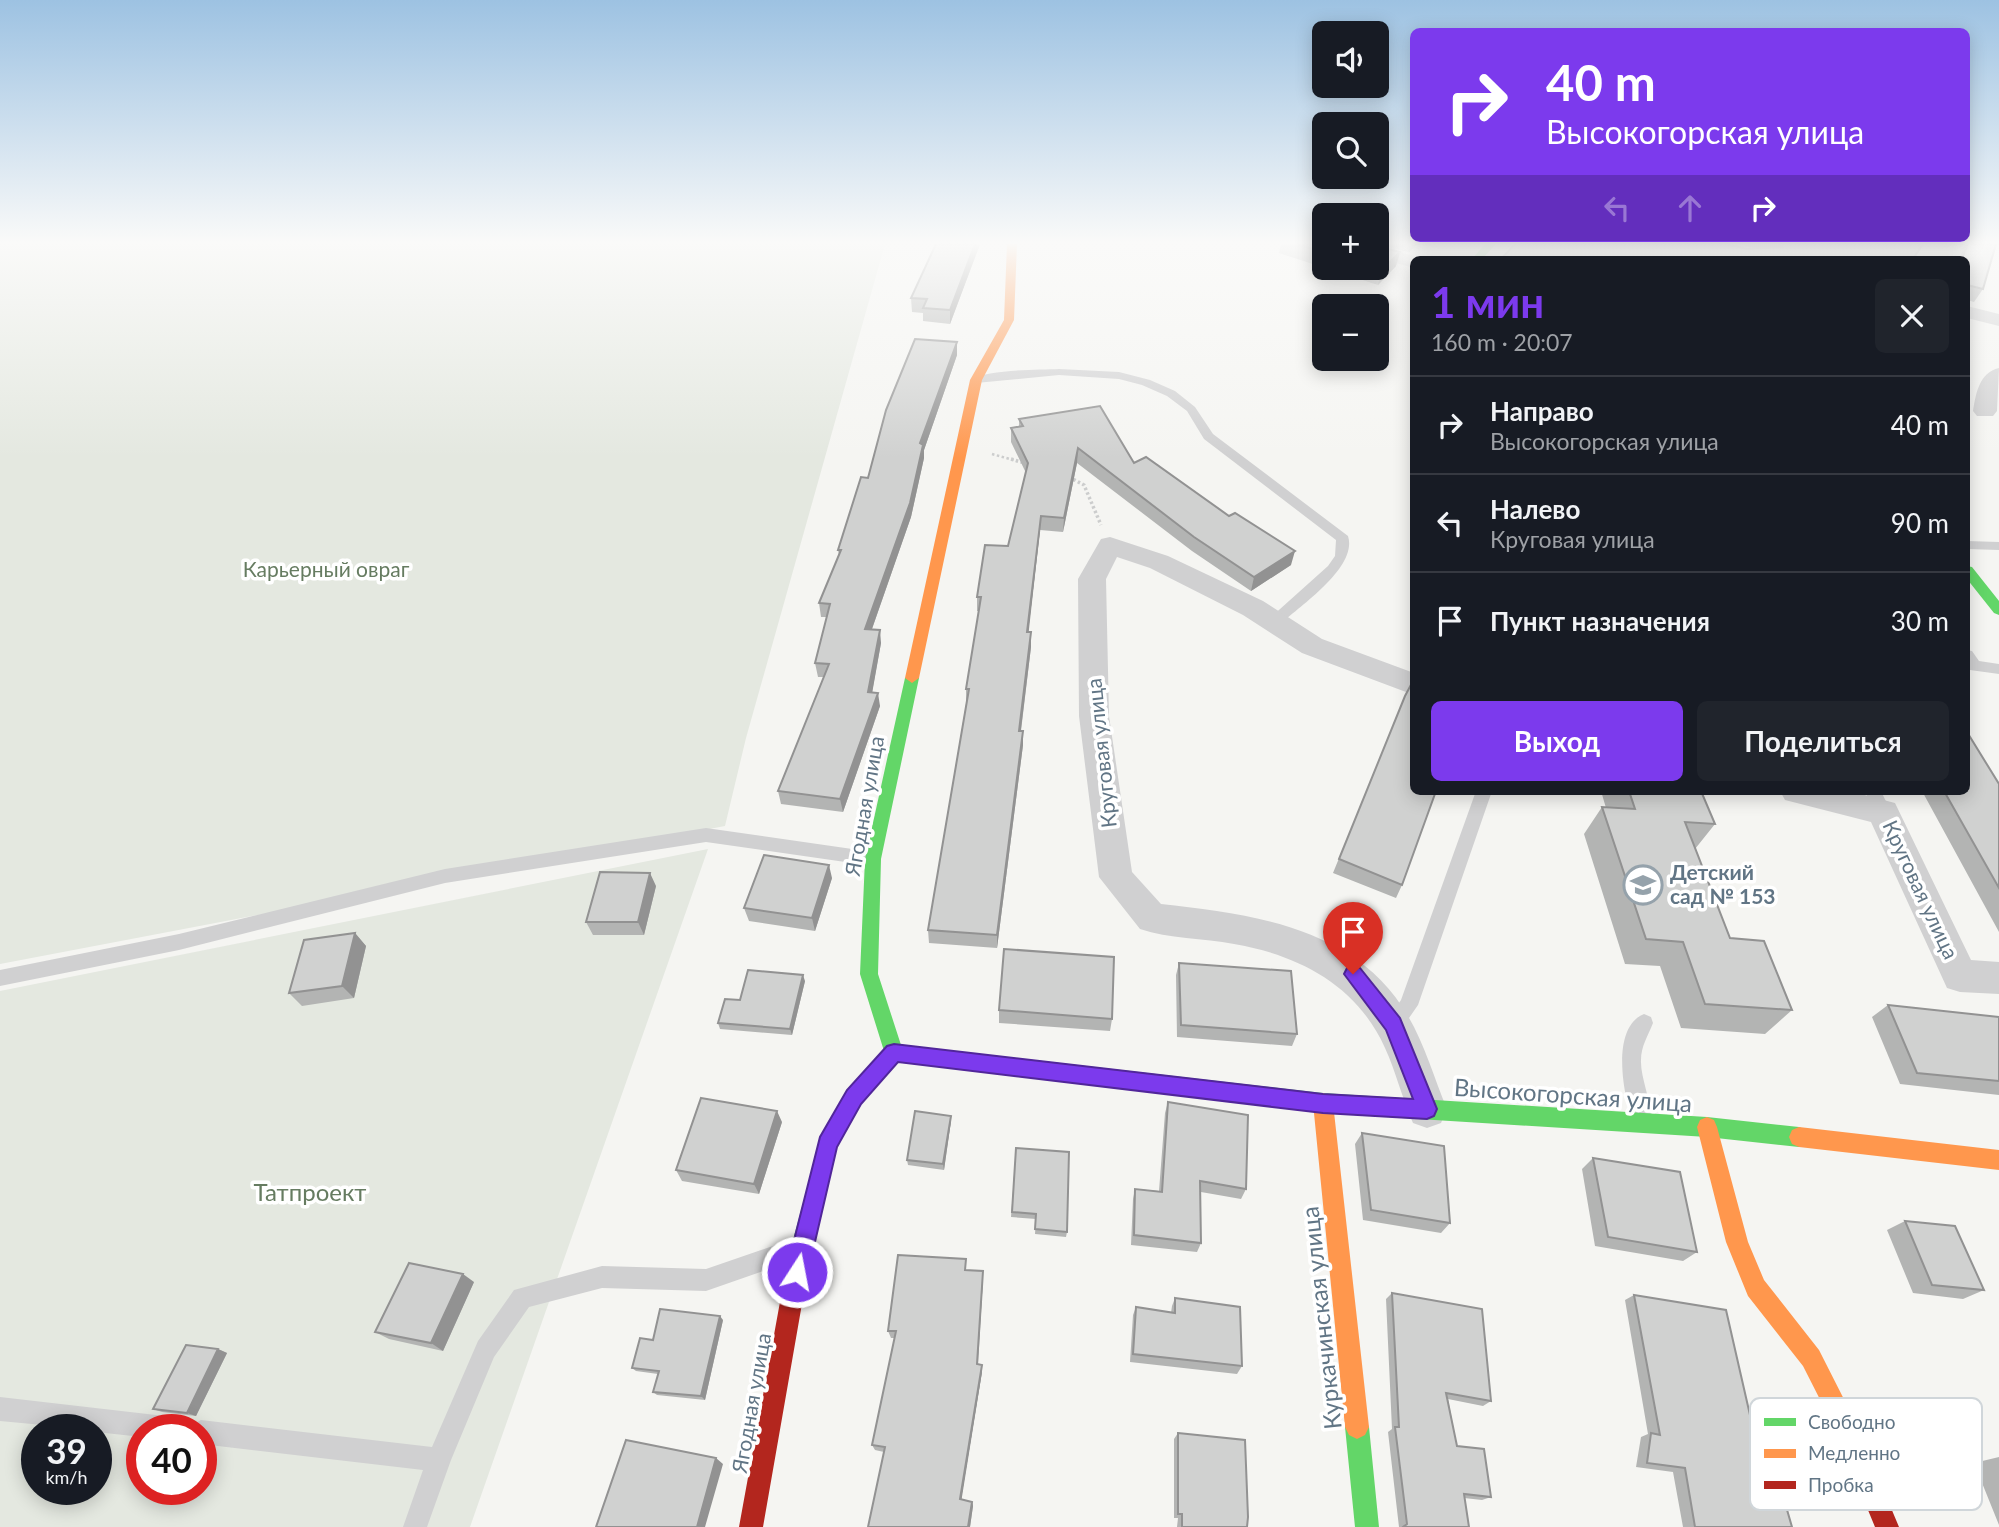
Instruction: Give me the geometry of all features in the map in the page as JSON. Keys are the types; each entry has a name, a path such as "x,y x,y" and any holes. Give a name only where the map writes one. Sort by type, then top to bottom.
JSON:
{"street":[{"name":"Ягодная улица","path":"751,1527 801,1247 828,1144 854,1097 894,1053 869,974 873,859 976,380 1000,341 1009,315"},
{"path":"1980,315 1999,320"},
{"path":"1986,411 1988,388 1999,375"},
{"path":"1110,545 1159,562 1274,622 1312,646 1410,683"},
{"name":"Круговая улица","path":"1110,545 1092,579 1094,702 1116,877 1152,918 1242,928 1311,948 1353,974 1393,1025 1427,1109"},
{"path":"1970,574 1999,610"},
{"name":"Круговая улица","path":"1826,795 1878,802 1960,976 1999,978"},
{"name":"Высокогорская улица","path":"894,1053 1323,1103 1707,1127 1999,1160"},
{"name":"Куркачинская улица","path":"1323,1103 1367,1527"},
{"path":"1707,1127 1737,1242 1756,1288 1811,1358 1831,1398"},
{"path":"1880,1510 1887,1527"}],"lane":[{"path":"976,380 1007,375 1129,376 1153,383 1193,410 1200,432 1286,497 1322,518 1343,539 1342,556 1332,569 1274,622"},
{"path":"1970,545 1999,546"},
{"path":"1970,659 1976,666 1999,669"},
{"path":"1393,1025 1409,1005 1483,795"},
{"path":"0,978 179,942 446,876 706,835 873,859"},
{"path":"1643,1122 1630,1072 1632,1041 1644,1023"},
{"path":"415,1527 439,1460 486,1349 522,1298 602,1276 706,1280 801,1247"},
{"path":"0,1409 126,1424"},
{"path":"217,1434 439,1460"}],"path":[{"path":"959,452 998,454 1026,464"},
{"path":"1061,474 1084,485 1110,545"}],"green space":[{"name":"Карьерный овраг","path":"0,315 865,315 746,738 725,826 0,964"},
{"name":"Татпроект","path":"708,849 470,1527 0,1527 0,991"}],"building":[{"path":"915,339 957,342 920,443 923,445 910,503 865,629 880,630 868,692 878,693 840,799 778,791 829,664 815,663 830,604 819,603 841,550 838,550 861,477 868,478 886,410"},
{"path":"1100,406 1134,463 1146,457 1229,516 1235,513 1295,551 1254,577 1194,537 1078,448 1064,518 1041,516 1027,632 1031,632 1019,731 1023,731 997,935 928,930 969,689 966,689 981,597 977,597 985,545 1008,546 1028,463 1011,428 1023,426 1019,419"},
{"path":"1410,687 1410,795 1435,795 1402,885 1339,859"},
{"path":"1970,737 1999,784 1999,888 1946,795 1970,795"},
{"path":"1630,795 1703,795 1715,824 1685,822 1730,938 1764,941 1792,1010 1705,1004 1683,942 1646,939 1602,807 1635,809"},
{"path":"764,855 829,865 812,918 744,908"},
{"path":"600,872 650,873 638,922 586,922"},
{"path":"355,933 342,986 289,993 304,940"},
{"path":"1004,949 1114,957 1112,1019 999,1010"},
{"path":"1179,963 1291,971 1297,1034 1181,1025"},
{"path":"748,970 803,975 790,1029 718,1023 725,999 740,1000"},
{"path":"1888,1005 1999,1017 1999,1081 1917,1073"},
{"path":"701,1098 777,1111 754,1184 676,1170"},
{"path":"1168,1102 1248,1115 1246,1189 1200,1181 1201,1243 1134,1235 1135,1189 1162,1192"},
{"path":"915,1111 951,1116 943,1164 907,1160"},
{"path":"1362,1133 1444,1146 1450,1223 1371,1210"},
{"path":"1016,1148 1069,1152 1067,1232 1035,1229 1036,1214 1012,1212"},
{"path":"1593,1158 1680,1172 1697,1252 1608,1237"},
{"path":"1905,1221 1955,1226 1984,1290 1932,1285"},
{"path":"898,1255 966,1259 965,1270 983,1271 977,1364 982,1365 960,1499 972,1502 968,1527 868,1527 885,1447 872,1445 896,1331 888,1331"},
{"path":"409,1263 463,1274 431,1343 375,1332"},
{"path":"1392,1293 1482,1309 1491,1401 1446,1393 1457,1446 1484,1449 1491,1497 1464,1494 1469,1527 1403,1527 1407,1524 1395,1427 1399,1427"},
{"path":"1634,1295 1726,1310 1750,1415 1750,1510 1787,1510 1792,1527 1695,1527 1685,1468 1647,1463 1651,1433 1660,1435"},
{"path":"1175,1298 1240,1307 1242,1366 1133,1354 1136,1307 1175,1313"},
{"path":"660,1309 720,1316 701,1396 653,1392 659,1371 632,1368 640,1338 653,1340"},
{"path":"186,1345 218,1349 187,1413 153,1409"},
{"path":"1178,1433 1245,1440 1247,1527 1182,1527 1182,1514 1178,1514"},
{"path":"626,1440 716,1458 697,1527 596,1527"}],"traffic: fast":[{"path":"1970,574 1999,610"},
{"path":"799,1258 828,1144 854,1097 894,1053 869,974 873,859 912,678"},
{"path":"894,1053 1323,1103 1707,1127 1799,1137"},
{"path":"1357,1427 1367,1527"}],"traffic: slow":[{"path":"912,678 976,380 1009,315"},
{"path":"1323,1103 1357,1427"},
{"path":"1707,1127 1737,1242 1756,1288 1811,1358 1831,1398"},
{"path":"1799,1137 1999,1160"}],"traffic: jam":[{"path":"751,1527 799,1258"},
{"path":"1880,1510 1887,1527"}],"place":[{"name":"Детский сад № 153","path":"1643,885"}],"route":[{"path":"797,1272 828,1144 854,1097 894,1053 1323,1103 1427,1109 1393,1025 1353,974"}]}
